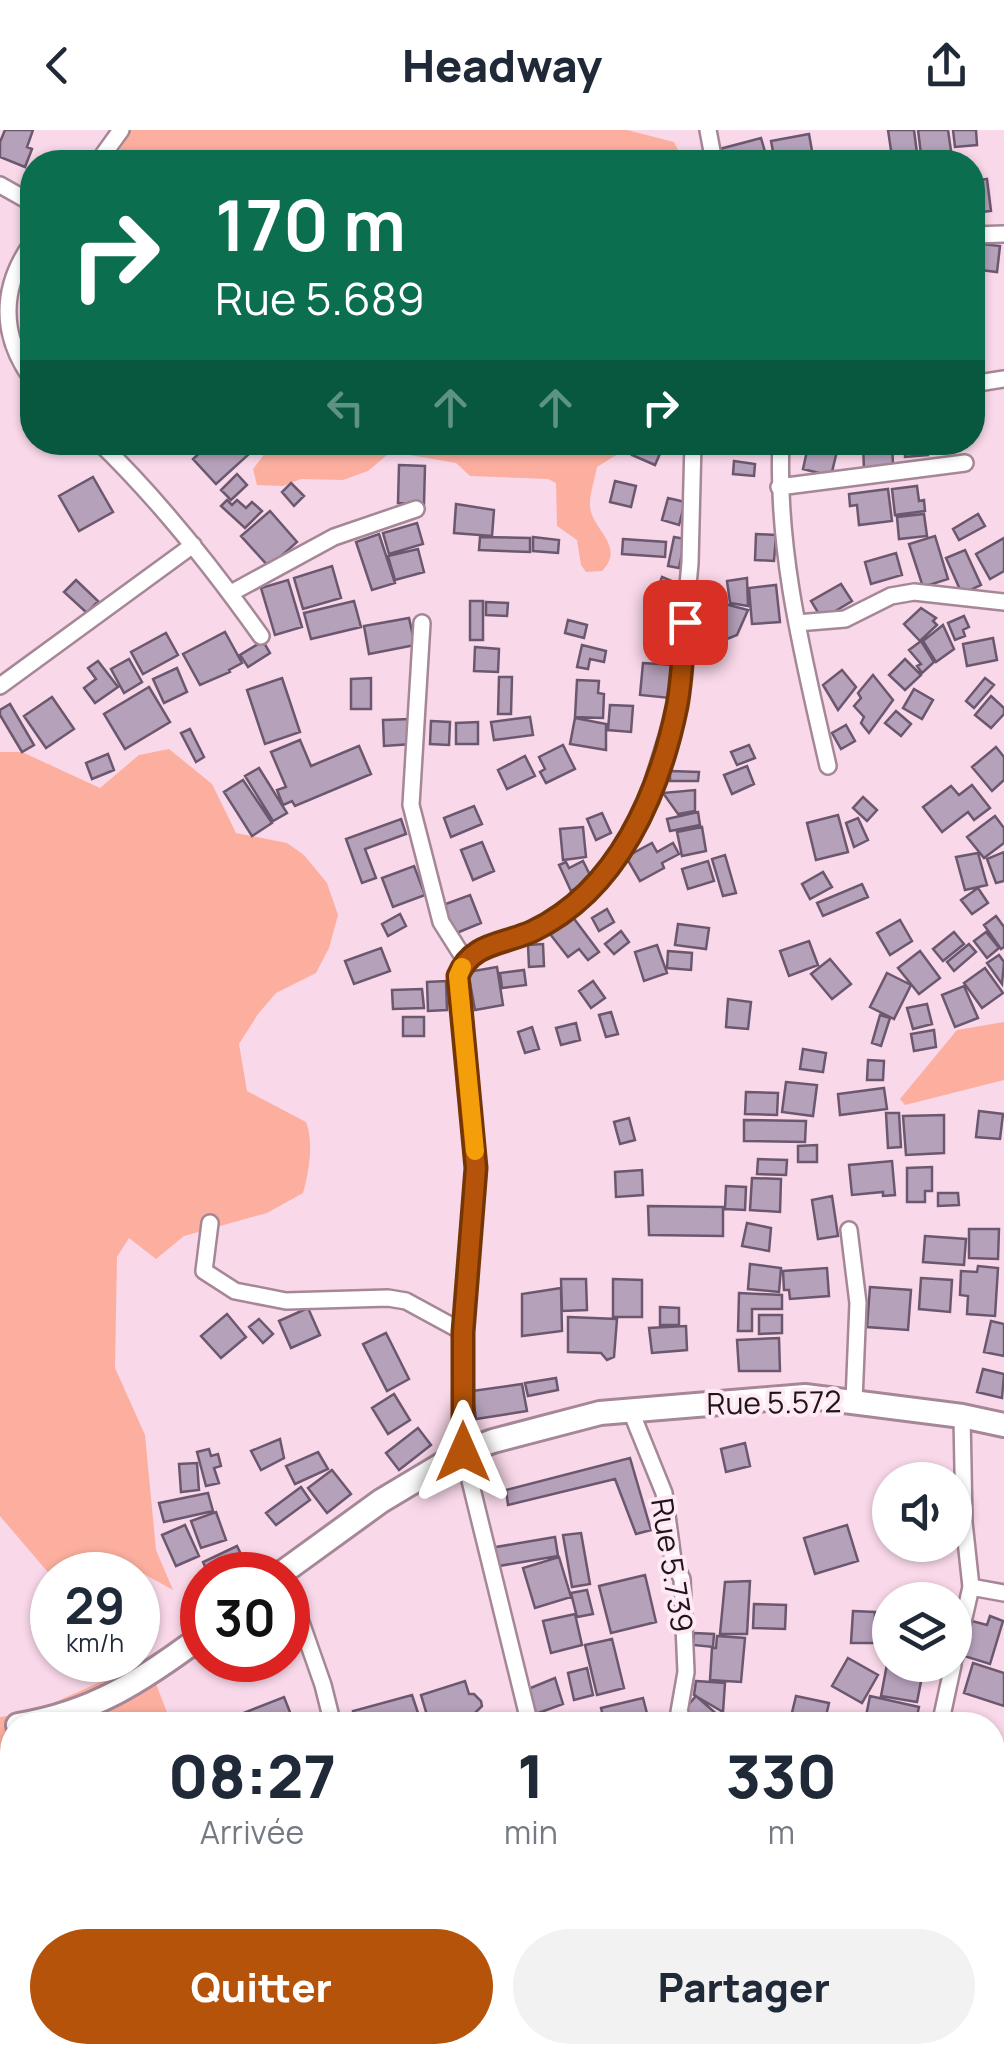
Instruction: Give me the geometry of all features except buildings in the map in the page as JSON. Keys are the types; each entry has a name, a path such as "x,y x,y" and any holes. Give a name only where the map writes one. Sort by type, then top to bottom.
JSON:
{"street":[{"path":"20,256 2,290 0,316 2,339 20,366"},
{"path":"112,455 193,545 261,636"},
{"path":"527,1712 463,1452 463,1332 476,1168 458,976 465,960 482,948 534,931 591,891 629,841 649,794 677,704 690,563 693,455"},
{"path":"780,455 779,487 797,623 828,766"},
{"path":"779,487 965,463"},
{"path":"230,593 334,537 416,509"},
{"path":"0,686 193,545"},
{"path":"797,623 845,619 891,596 914,592 1004,602"},
{"path":"422,624 411,804 441,922 465,960"},
{"path":"210,1223 204,1271 235,1292 286,1301 406,1301 463,1332"},
{"path":"849,1230 858,1303 854,1400"},
{"name":"Rue 5.572","path":"310,1557 381,1501 463,1452 600,1412 805,1396 854,1400 1004,1425"},
{"name":"Rue 5.739","path":"630,1410 664,1493 673,1560 682,1579 686,1672 679,1712"},
{"path":"962,1416 964,1522 970,1582"},
{"path":"972,1587 1004,1593"},
{"path":"80,1712 116,1695 180,1651"},
{"path":"310,1651 329,1712"},
{"path":"943,1712 949,1682"}],"shaded area":[{"path":"129,130 627,130 674,142 678,150 120,150"},
{"path":"264,455 387,455 368,471 343,480 301,479 283,486 257,485 253,469"},
{"path":"410,455 616,455 597,467 591,492 592,516 610,546 611,554 602,571 586,572 577,540 557,526 556,483 548,479 470,476 456,463"},
{"path":"169,749 212,784 236,833 287,843 304,855 327,883 338,915 329,948 316,973 276,993 239,1044 247,1091 306,1122 309,1167 303,1193 267,1213 184,1236 156,1259 129,1238 117,1257 115,1368 145,1435 157,1552 31,1552 0,1516 0,752 22,752 100,788 139,755"},
{"path":"1004,1022 1004,1080 905,1105 900,1099 957,1030"},
{"path":"160,1559 173,1590 160,1583"},
{"path":"100,1682 155,1682 167,1712 33,1712"}],"slow traffic":[{"path":"462,967 458,976 475,1151"}],"route":[{"path":"463,1452 463,1332 476,1168 458,976 465,960 482,948 534,931 591,891 629,841 649,794 677,704 685,622"}]}
